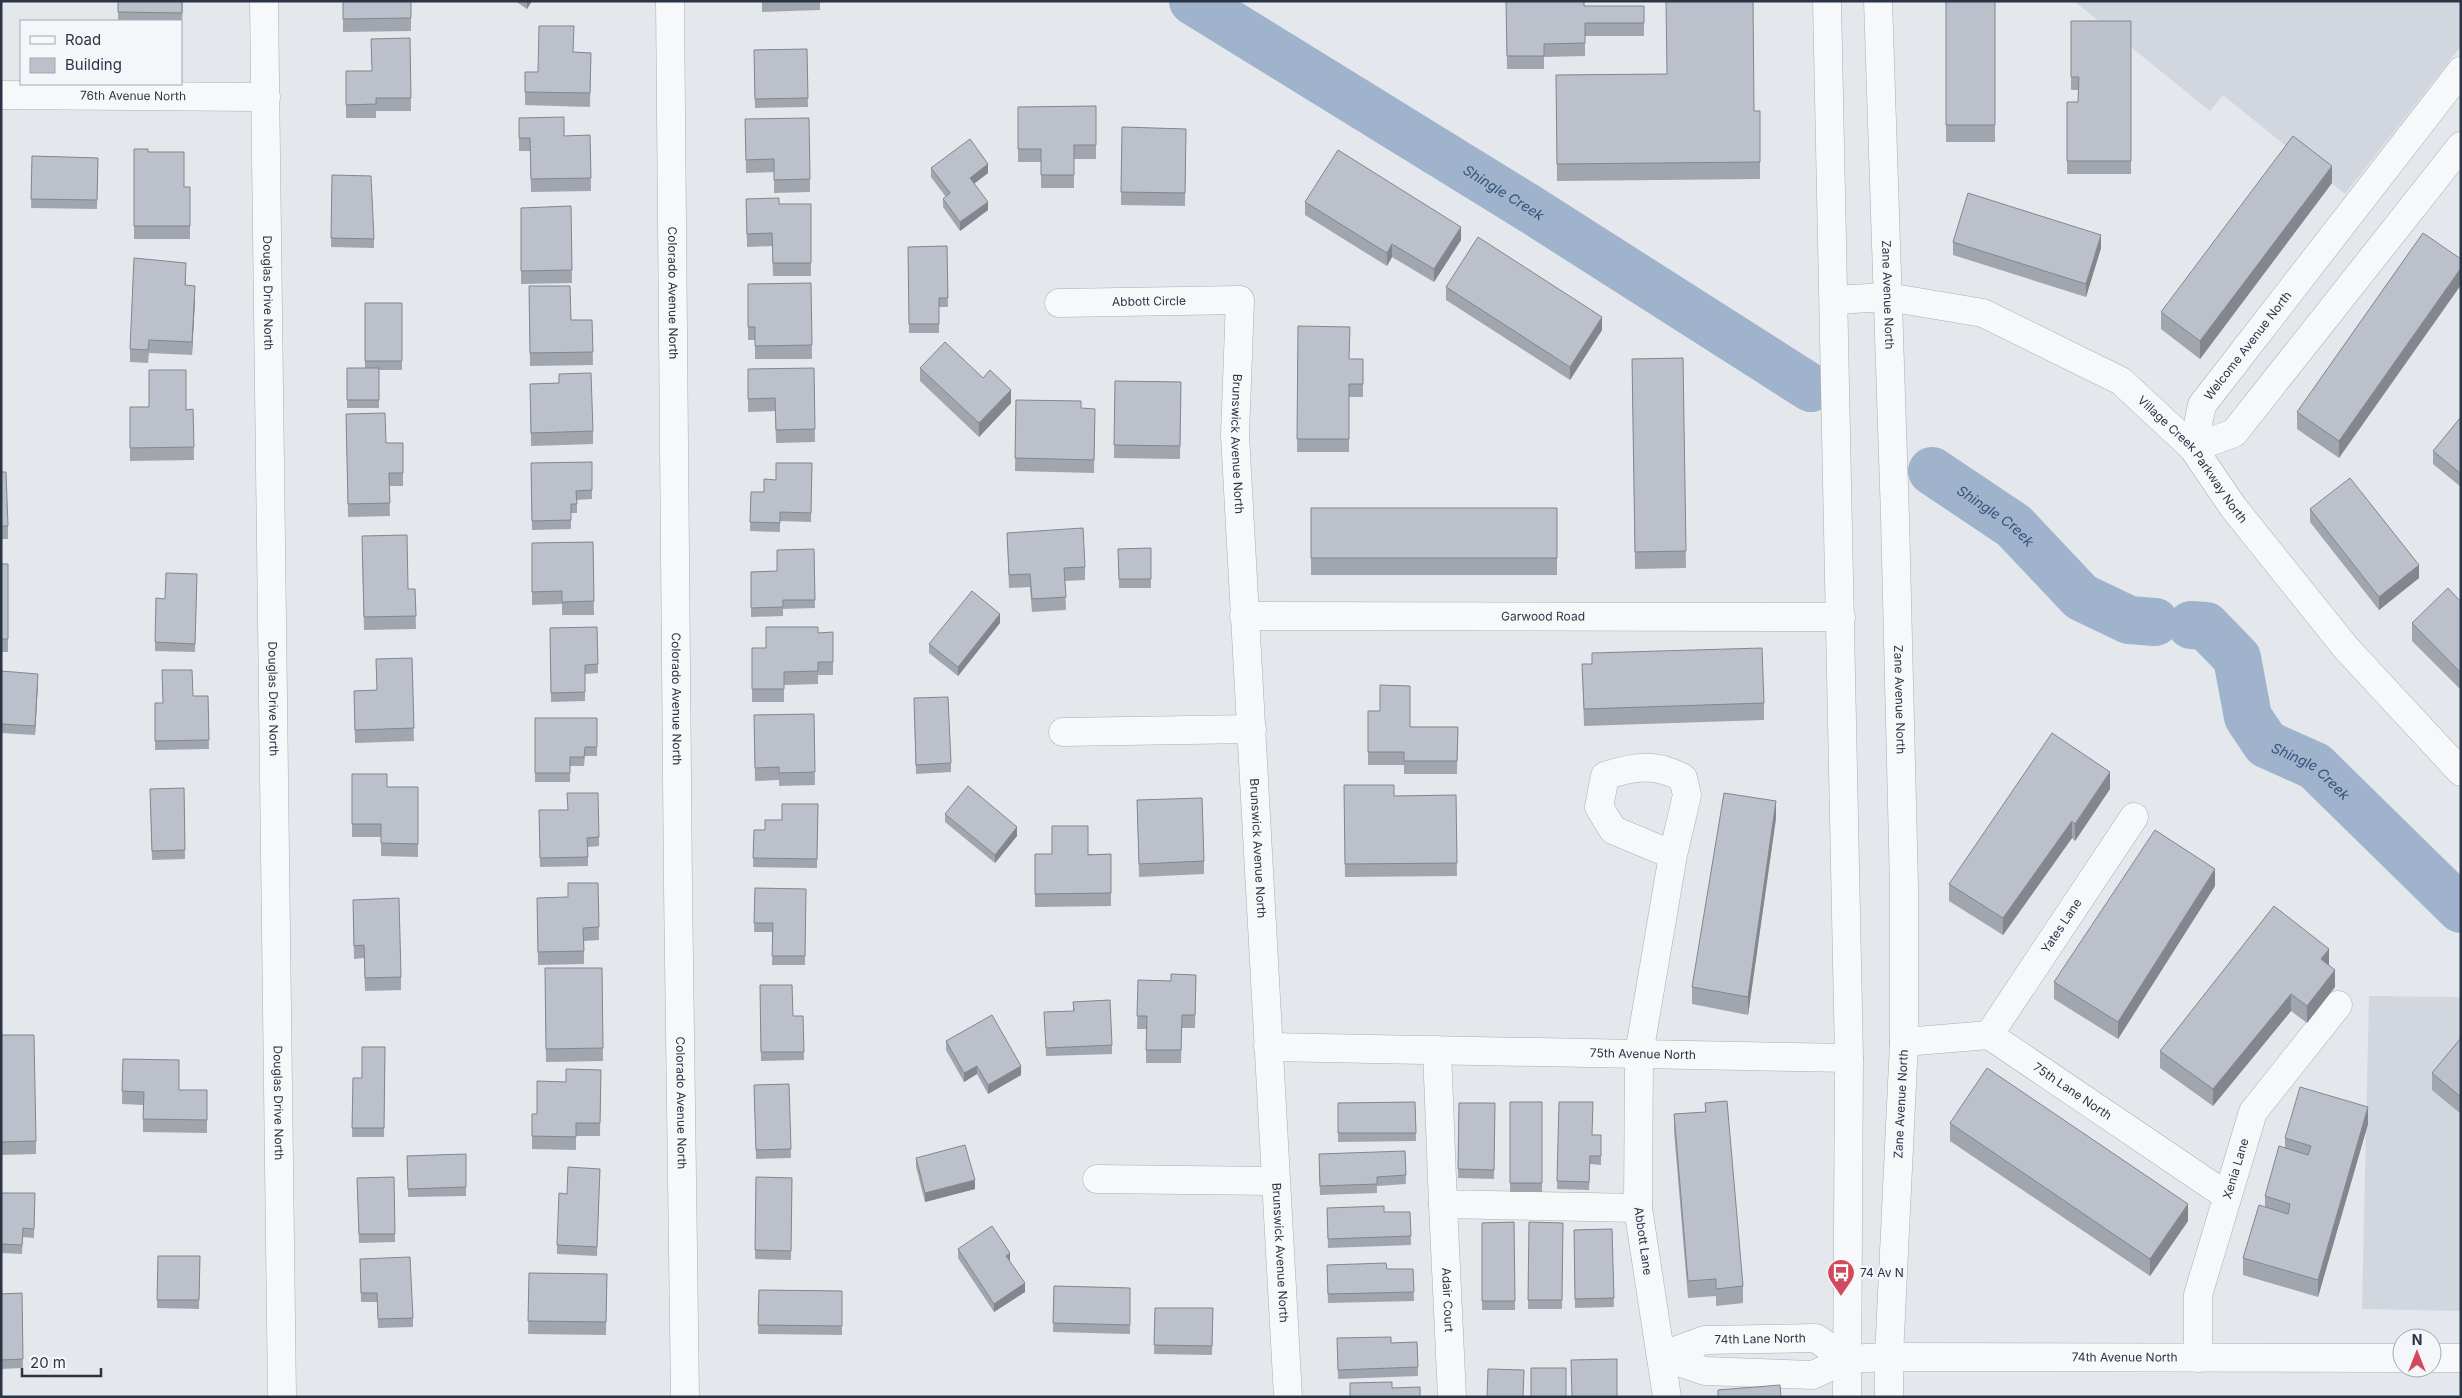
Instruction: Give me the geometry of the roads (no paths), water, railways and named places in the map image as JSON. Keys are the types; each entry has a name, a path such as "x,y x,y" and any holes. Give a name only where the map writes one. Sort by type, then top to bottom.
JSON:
{"street":[{"name":"Douglas Drive North","path":"264,1 282,1397"},
{"name":"Colorado Avenue North","path":"670,1 685,1397"},
{"path":"1827,1 1849,1058 1847,1397"},
{"name":"Zane Avenue North","path":"1878,1 1895,517 1904,886 1904,1042 1888,1357 1889,1397"},
{"name":"Welcome Avenue North","path":"2192,448 2202,405 2461,71"},
{"name":"76th Avenue North","path":"1,95 266,97"},
{"path":"2192,448 2234,432 2461,146"},
{"name":"Village Creek Parkway North","path":"1834,300 1888,297 1983,313 2121,381 2192,448 2233,508 2346,648 2461,772"},
{"name":"Abbott Circle","path":"1059,304 1240,300"},
{"name":"Brunswick Avenue North","path":"1240,300 1235,435 1288,1397"},
{"name":"Garwood Road","path":"1244,616 1841,617"},
{"path":"1063,732 1252,729"},
{"name":"Yates Lane","path":"1989,1035 2134,817"},
{"name":"Abbott Lane","path":"1667,1397 1638,1208 1639,1054 1672,855"},
{"name":"Xenia Lane","path":"2198,1358 2198,1295 2253,1112 2338,1005"},
{"path":"1904,1042 1989,1035"},
{"name":"75th Lane North","path":"1989,1035 2227,1196"},
{"name":"75th Avenue North","path":"1268,1047 1849,1058"},
{"path":"1437,1050 1443,1204 1638,1208"},
{"path":"1097,1179 1275,1181"},
{"name":"Adair Court","path":"1443,1204 1452,1397"},
{"name":"74th Lane North","path":"1661,1356 1705,1340 1816,1338 1846,1359"},
{"path":"1661,1356 1705,1372 1813,1375 1846,1359"},
{"name":"74th Avenue North","path":"1846,1359 1888,1357 2392,1358"},
{"path":"2442,1358 2461,1358"}],"waterway":[{"name":"Shingle Creek","path":"1193,1 1527,207 1811,388"},
{"name":"Shingle Creek","path":"1932,471 2014,526 2081,597 2129,620 2155,622"},
{"name":"Shingle Creek","path":"2191,625 2206,626 2237,658 2248,717 2266,744 2315,766 2461,909"}],"place":[{"name":"74 Av N","path":"1841,1297"}]}
